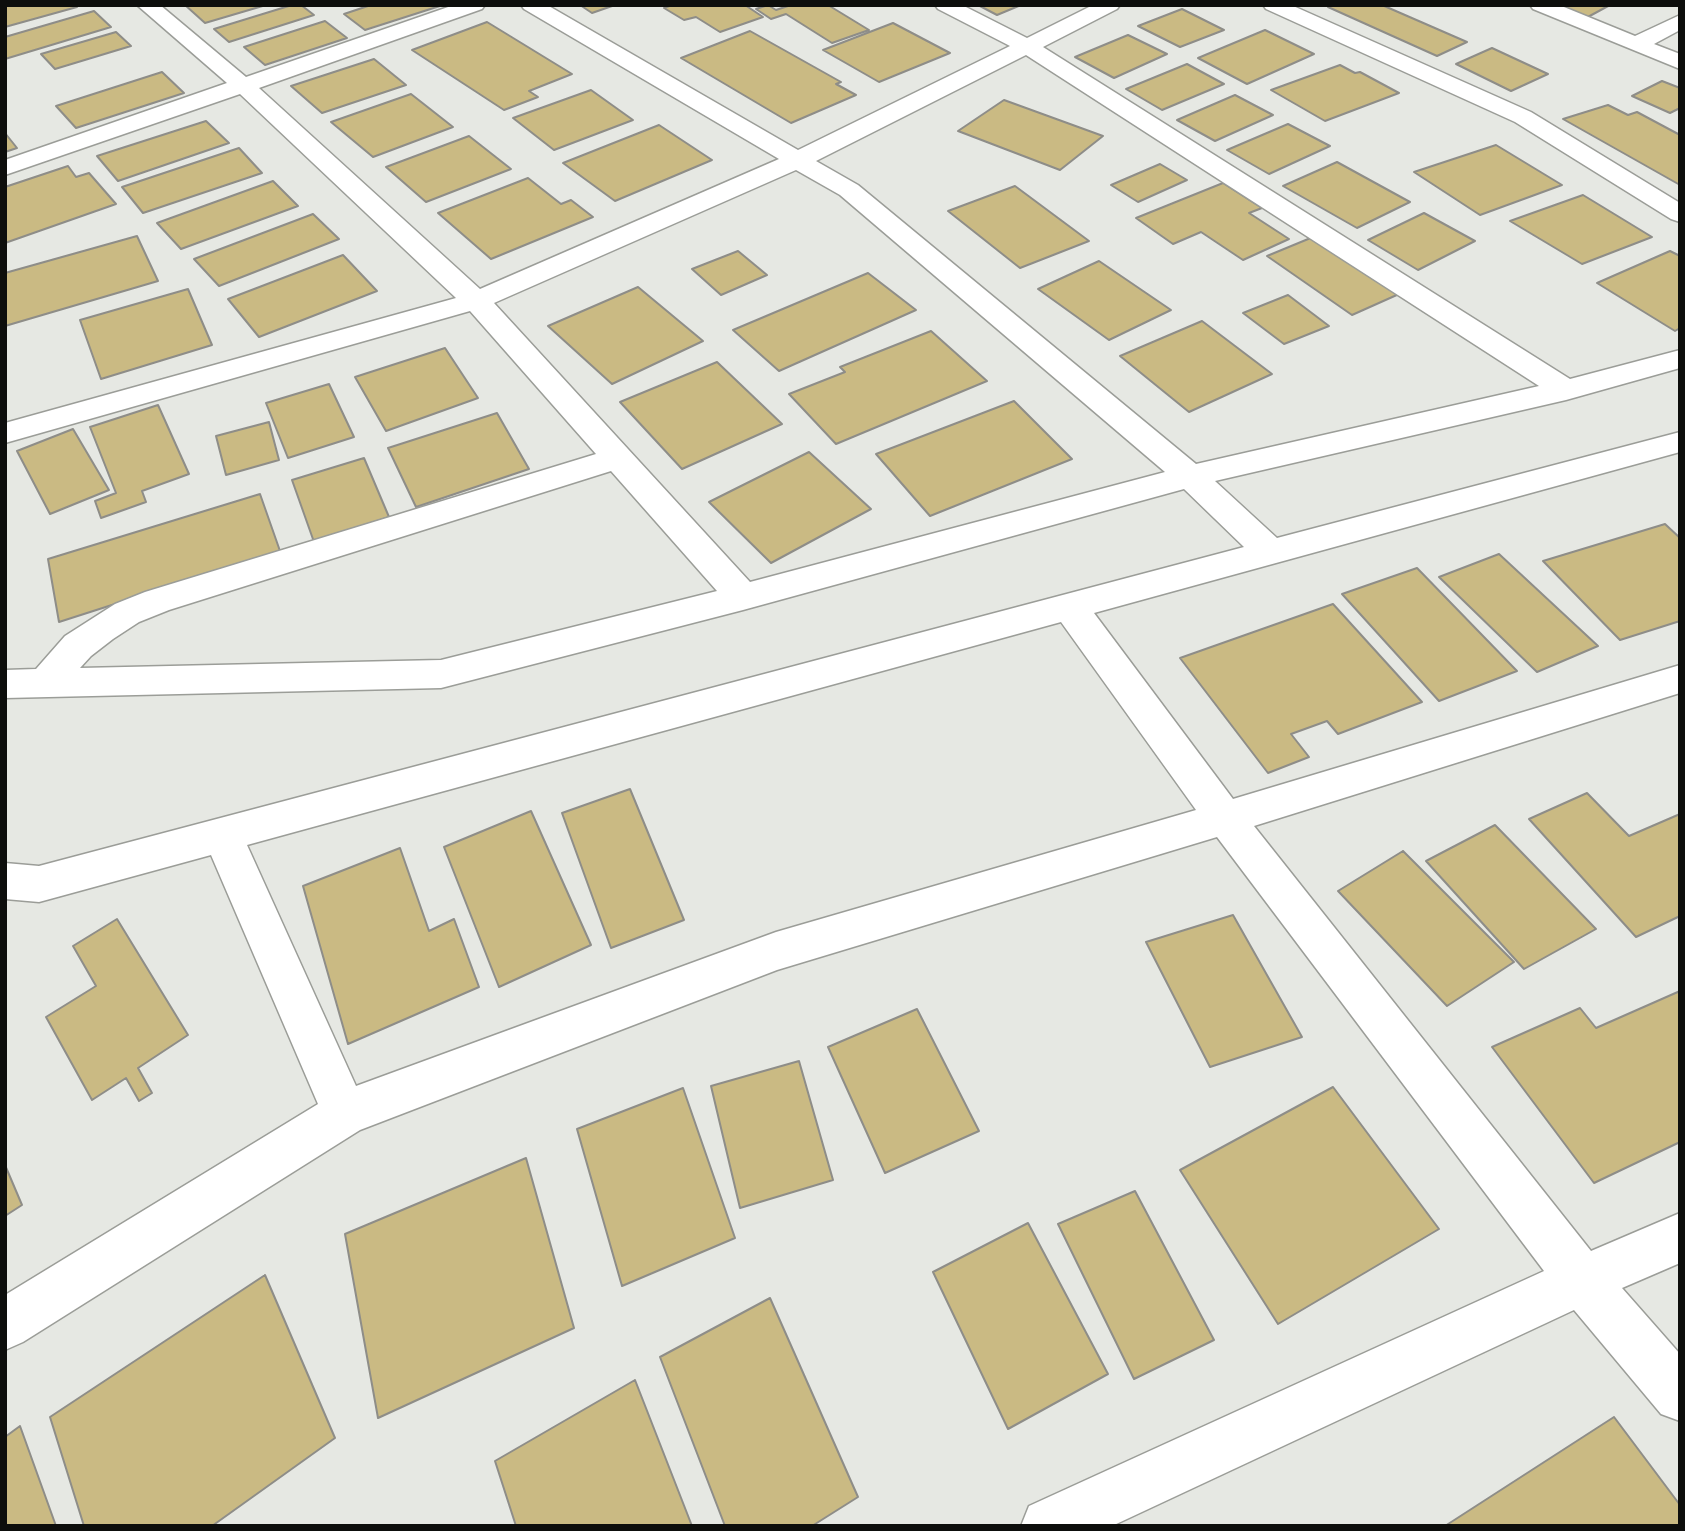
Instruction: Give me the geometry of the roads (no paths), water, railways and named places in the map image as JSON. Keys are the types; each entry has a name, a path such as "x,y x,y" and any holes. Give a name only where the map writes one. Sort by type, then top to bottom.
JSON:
{"street":[{"path":"146,5 245,87 476,301 743,597"},
{"path":"5,168 245,87 475,5"},
{"path":"531,5 849,190 1189,476 1270,552"},
{"path":"945,5 1027,46 1566,390"},
{"path":"9,425 476,301 799,160 1110,5"},
{"path":"1273,5 1523,117 1680,214"},
{"path":"1540,5 1680,62"},
{"path":"1637,44 1680,21"},
{"path":"5,684 441,674 743,597 1189,476 1566,390 1680,359"},
{"path":"5,881 38,884 1680,442"},
{"path":"45,683 78,646 127,613 157,601 617,458"},
{"path":"1069,606 1226,818 1582,1280 1680,1395"},
{"path":"5,1324 345,1113 776,951 1226,818 1680,679"},
{"path":"222,835 345,1113"},
{"path":"1049,1526 1582,1280 1680,1238"}]}
